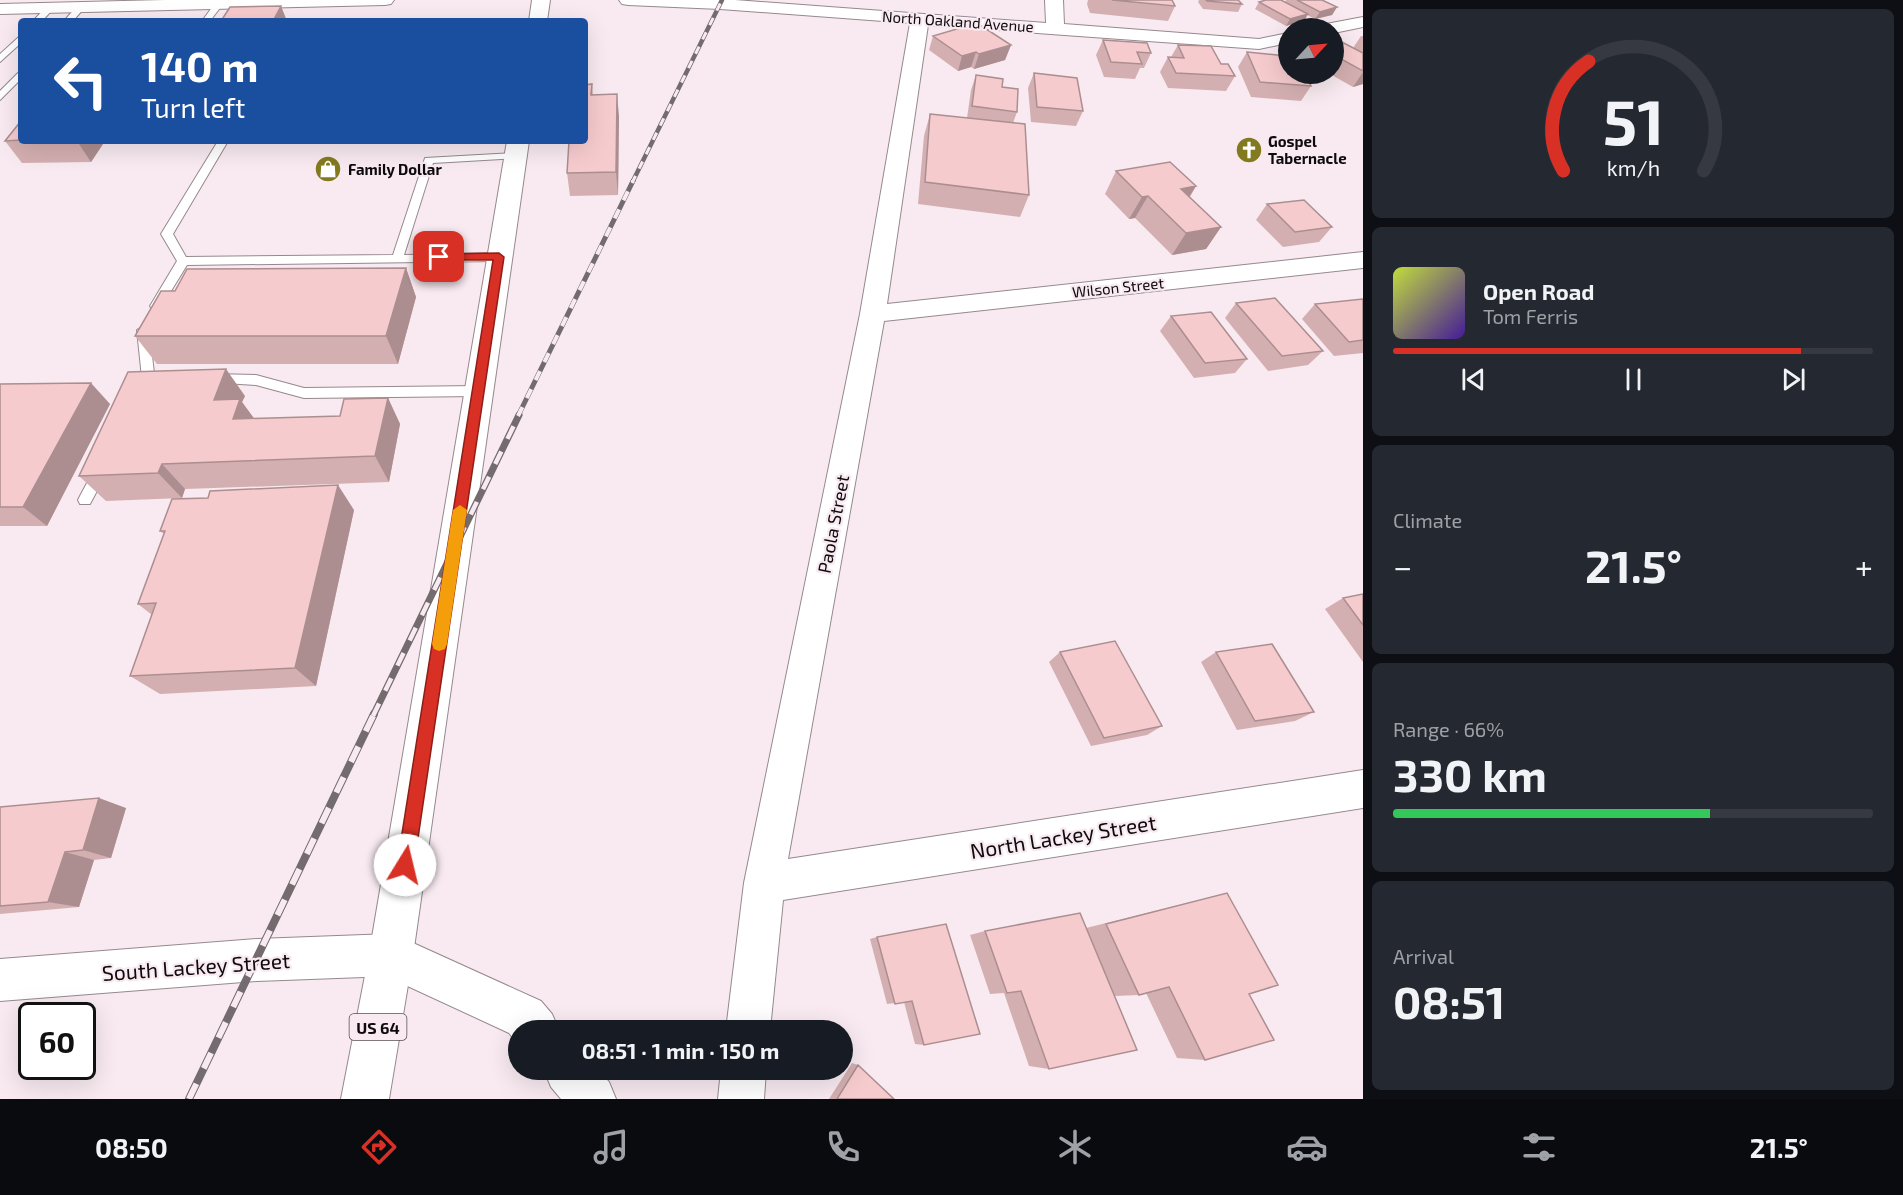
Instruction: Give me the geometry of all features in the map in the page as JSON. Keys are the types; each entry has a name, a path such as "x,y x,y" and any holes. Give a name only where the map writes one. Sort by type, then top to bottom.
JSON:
{"main road":[{"path":"538,18 541,0"},
{"name":"US 64","path":"365,1099 392,955 516,148"},
{"path":"392,955 528,1020"},
{"path":"576,1080 592,1099"}],"street":[{"path":"0,9 183,2 219,4 265,1 385,0"},
{"name":"North Oakland Avenue","path":"628,0 720,4 1259,44 1278,40"},
{"path":"1054,0 1055,28"},
{"name":"Paola Street","path":"749,1020 764,883 873,314 920,18"},
{"path":"1344,26 1363,22"},
{"name":"Wilson Street","path":"873,314 1363,260"},
{"name":"North Lackey Street","path":"764,883 1363,789"},
{"name":"South Lackey Street","path":"0,980 257,960 392,955"},
{"path":"741,1099 743,1080"}],"lane":[{"path":"208,18 219,4"},
{"path":"44,18 66,8"},
{"path":"0,59 18,41"},
{"path":"0,97 18,76"},
{"path":"183,261 167,234 221,144"},
{"path":"398,257 429,160 516,148"},
{"path":"183,261 499,257"},
{"path":"172,379 146,383 143,328 183,261"},
{"path":"196,379 256,380 304,393 478,391"},
{"path":"85,500 106,460"}],"building":[{"path":"1112,0 1172,0 1175,6"},
{"path":"1238,0 1242,4 1207,1"},
{"path":"1281,0 1308,14 1288,18 1259,2"},
{"path":"1297,0 1322,0 1337,7 1320,12"},
{"path":"281,6 275,18 223,18 230,7"},
{"path":"977,23 1011,45 962,56 933,36"},
{"path":"1103,40 1147,43 1151,53 1137,52 1142,64 1111,62"},
{"path":"1344,43 1363,53 1363,71 1344,61"},
{"path":"1178,45 1211,46 1221,64 1228,64 1235,76 1176,73 1168,57 1184,58"},
{"path":"1247,52 1278,55 1278,83 1260,82"},
{"path":"1034,73 1077,78 1083,111 1037,107"},
{"path":"976,75 1003,79 1002,87 1018,89 1017,112 972,106"},
{"path":"592,84 591,95 617,94 616,172 567,173 569,144 588,144 588,85"},
{"path":"1286,84 1310,84 1311,86"},
{"path":"930,114 1025,124 1029,195 925,182"},
{"path":"18,125 18,140 5,141"},
{"path":"1170,162 1196,186 1181,189 1221,227 1186,233 1148,196 1142,197 1116,171"},
{"path":"1304,200 1332,227 1295,232 1267,204"},
{"path":"406,268 386,336 135,336 161,291 175,291 187,269"},
{"path":"1275,298 1323,351 1282,356 1236,303"},
{"path":"1363,299 1363,340 1349,342 1315,304"},
{"path":"1211,312 1247,359 1205,363 1171,316"},
{"path":"226,369 214,400 240,399 233,419 340,416 344,399 388,398 375,456 162,464 158,473 79,476 128,372"},
{"path":"91,383 23,507 0,507 0,384"},
{"path":"338,485 295,668 130,676 156,603 138,604 165,531 160,531 172,499 208,498 210,491"},
{"path":"1363,594 1363,625 1343,598"},
{"path":"1115,641 1162,726 1104,738 1060,652"},
{"path":"1272,644 1314,712 1255,721 1216,652"},
{"path":"99,798 83,850 65,852 48,902 0,906 0,807"},
{"path":"1227,893 1278,985 1249,994 1274,1040 1205,1060 1169,987 1139,995 1106,924"},
{"path":"1080,913 1137,1050 1049,1069 1021,991 1007,993 985,931"},
{"path":"946,924 980,1034 924,1045 912,1001 895,1004 877,937"},
{"path":"858,1065 894,1099 837,1099 849,1080 853,1080 853,1073"}],"railway":[{"path":"632,183 722,0"},
{"path":"518,416 633,181"},
{"path":"373,716 519,415"},
{"path":"189,1099 374,714"}],"slow traffic":[{"path":"439,644 460,510"}],"place":[{"name":"Gospel Tabernacle","path":"1249,150"},
{"name":"Family Dollar","path":"328,169"}],"route":[{"path":"405,865 499,257 439,257"}]}
